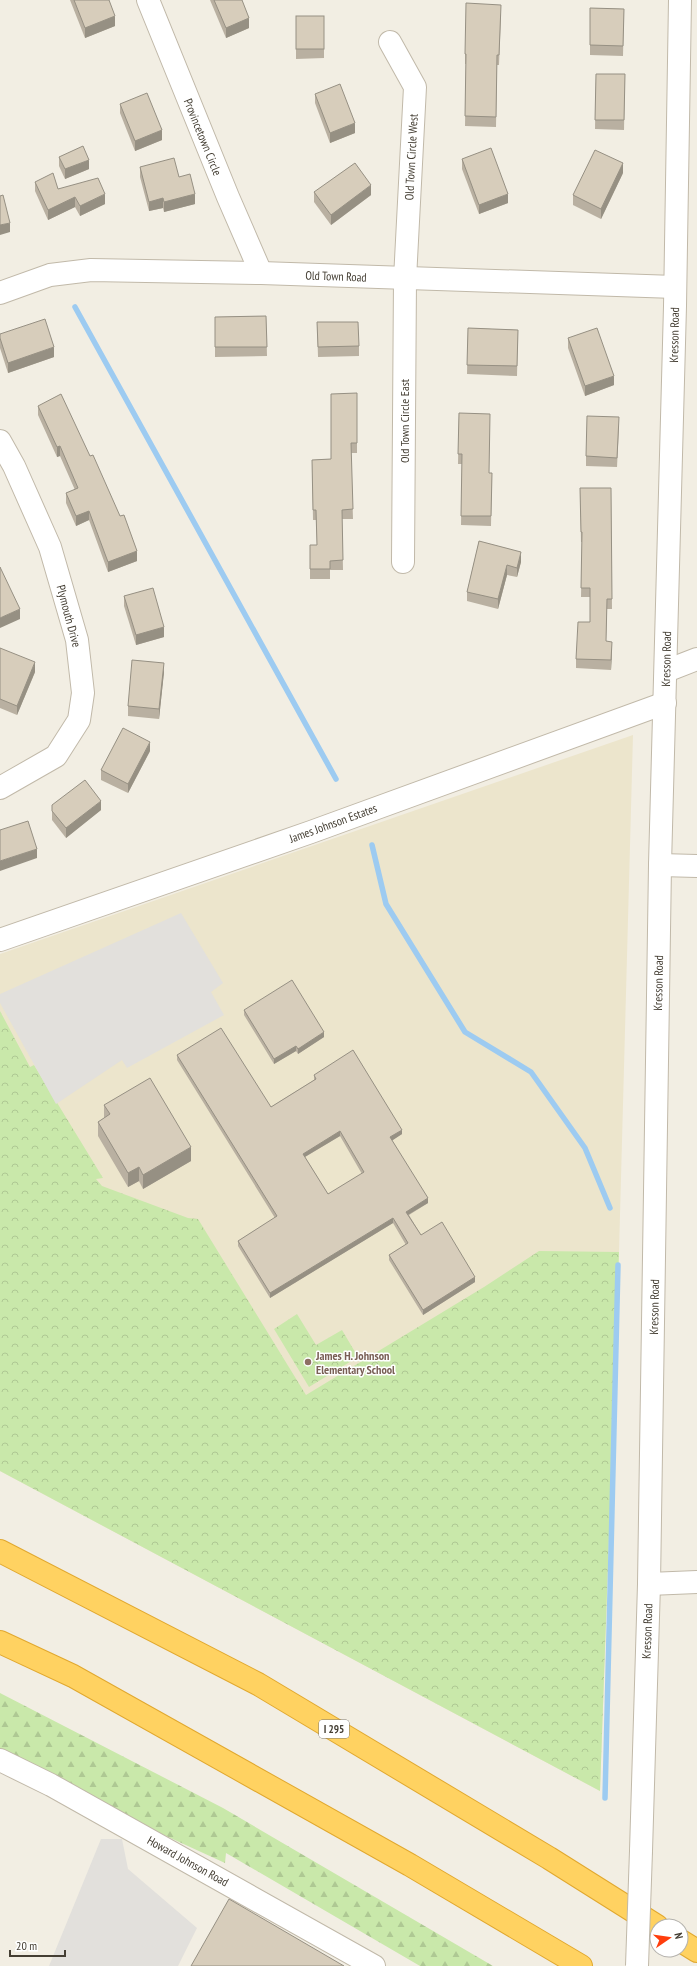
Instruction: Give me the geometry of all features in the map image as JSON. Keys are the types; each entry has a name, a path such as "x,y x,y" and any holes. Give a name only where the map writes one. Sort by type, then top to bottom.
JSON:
{"highway":[{"name":"I 295","path":"0,1552 258,1684 549,1858 649,1920"},
{"path":"0,1642 73,1676 410,1866 581,1966"}],"street":[{"name":"Provincetown Circle","path":"148,0 228,197 261,272"},
{"name":"Kresson Road","path":"637,1966 649,1584 660,865 675,288 680,0"},
{"name":"Old Town Circle West","path":"390,42 415,87 405,279"},
{"name":"Old Town Road","path":"0,293 50,275 91,270 261,272 405,279 675,288"},
{"name":"Old Town Circle East","path":"403,562 405,279"},
{"name":"Plymouth Drive","path":"0,441 14,466 50,547 77,640 83,693 79,720 56,756 0,788"},
{"path":"666,672 697,659"},
{"name":"James Johnson Estates","path":"0,940 304,834 665,703"},
{"path":"660,865 697,866"},
{"path":"649,1584 697,1582"},
{"name":"Howard Johnson Road","path":"0,1760 58,1788 374,1966"}],"shaded area":[{"name":"James H. Johnson Elementary School","path":"633,735 619,1252 600,1791 0,1471 0,954"},
{"path":"181,913 223,983 211,992 224,1015 127,1068 122,1060 56,1104 0,1003 0,994"},
{"path":"101,1839 122,1839 128,1869 197,1928 178,1966 49,1966"}],"green space":[{"path":"0,1011 30,1067 34,1065 103,1178 96,1179 102,1186 188,1218 198,1219 306,1395 484,1287 539,1251 619,1252 600,1791 0,1471"},
{"path":"297,1314 316,1345 342,1330 358,1357 309,1387 274,1329"},
{"path":"0,1693 223,1808 493,1966 420,1966 226,1853 225,1863 0,1760"}],"building":[{"path":"74,0 109,0 115,16 85,28"},
{"path":"214,0 242,0 249,18 226,28"},
{"path":"466,3 501,5 499,55 497,55 496,117 465,116"},
{"path":"590,8 624,9 623,46 590,45"},
{"path":"296,16 324,16 324,49 296,49"},
{"path":"596,74 625,74 624,120 595,120"},
{"path":"340,84 355,123 330,133 315,94"},
{"path":"147,93 162,130 135,141 120,104"},
{"path":"83,146 89,160 65,169 59,157"},
{"path":"491,148 508,194 479,205 462,159"},
{"path":"595,150 623,163 601,209 573,195"},
{"path":"174,158 179,177 190,174 195,194 164,202 163,198 149,202 140,167"},
{"path":"355,163 371,185 331,215 314,192"},
{"path":"53,173 58,189 98,178 105,194 80,206 75,197 48,210 35,182"},
{"path":"3,195 10,223 0,225 0,196"},
{"path":"266,316 267,347 215,347 215,317"},
{"path":"45,319 54,347 8,363 0,334"},
{"path":"317,322 358,322 359,346 318,347"},
{"path":"468,328 518,330 517,366 467,365"},
{"path":"597,328 614,376 585,386 568,338"},
{"path":"357,393 357,443 351,443 353,509 342,510 343,560 330,561 330,569 310,569 310,545 317,545 316,510 313,510 312,460 331,459 331,394"},
{"path":"61,394 90,456 93,455 120,516 124,515 137,551 108,562 89,511 76,516 66,493 78,488 60,446 57,447 38,406"},
{"path":"459,413 490,414 489,473 492,473 491,516 461,516 462,454 458,454"},
{"path":"587,416 619,417 617,458 586,456"},
{"path":"580,488 611,488 612,599 607,599 606,641 612,642 611,660 576,659 578,622 590,622 590,588 581,588 582,532"},
{"path":"479,541 521,552 517,568 507,565 498,599 467,592"},
{"path":"0,567 20,609 0,618"},
{"path":"153,588 164,627 136,635 124,596"},
{"path":"0,648 35,662 17,706 0,699"},
{"path":"132,660 164,663 159,709 128,706"},
{"path":"123,728 150,742 128,784 101,770"},
{"path":"85,780 101,801 66,828 52,811 52,805"},
{"path":"28,821 37,849 0,861 0,830"},
{"path":"292,980 324,1032 298,1049 296,1046 274,1059 244,1010"},
{"path":"221,1028 271,1107 316,1079 314,1075 353,1050 402,1130 390,1137 428,1198 406,1212 421,1235 442,1222 475,1277 423,1310 389,1255 408,1243 393,1218 270,1293 238,1241 277,1216 177,1055","holes":["340,1131 364,1172 328,1194 303,1154"]},
{"path":"150,1078 191,1147 143,1175 139,1167 128,1173 98,1122 110,1114 104,1105"},
{"path":"229,1899 344,1966 191,1966"}],"waterway":[{"path":"75,307 336,779"},
{"path":"372,845 386,904 465,1032 531,1072 585,1148 610,1208"},
{"path":"605,1798 618,1265"}],"place":[{"name":"James H. Johnson Elementary School","path":"308,1362"}]}
